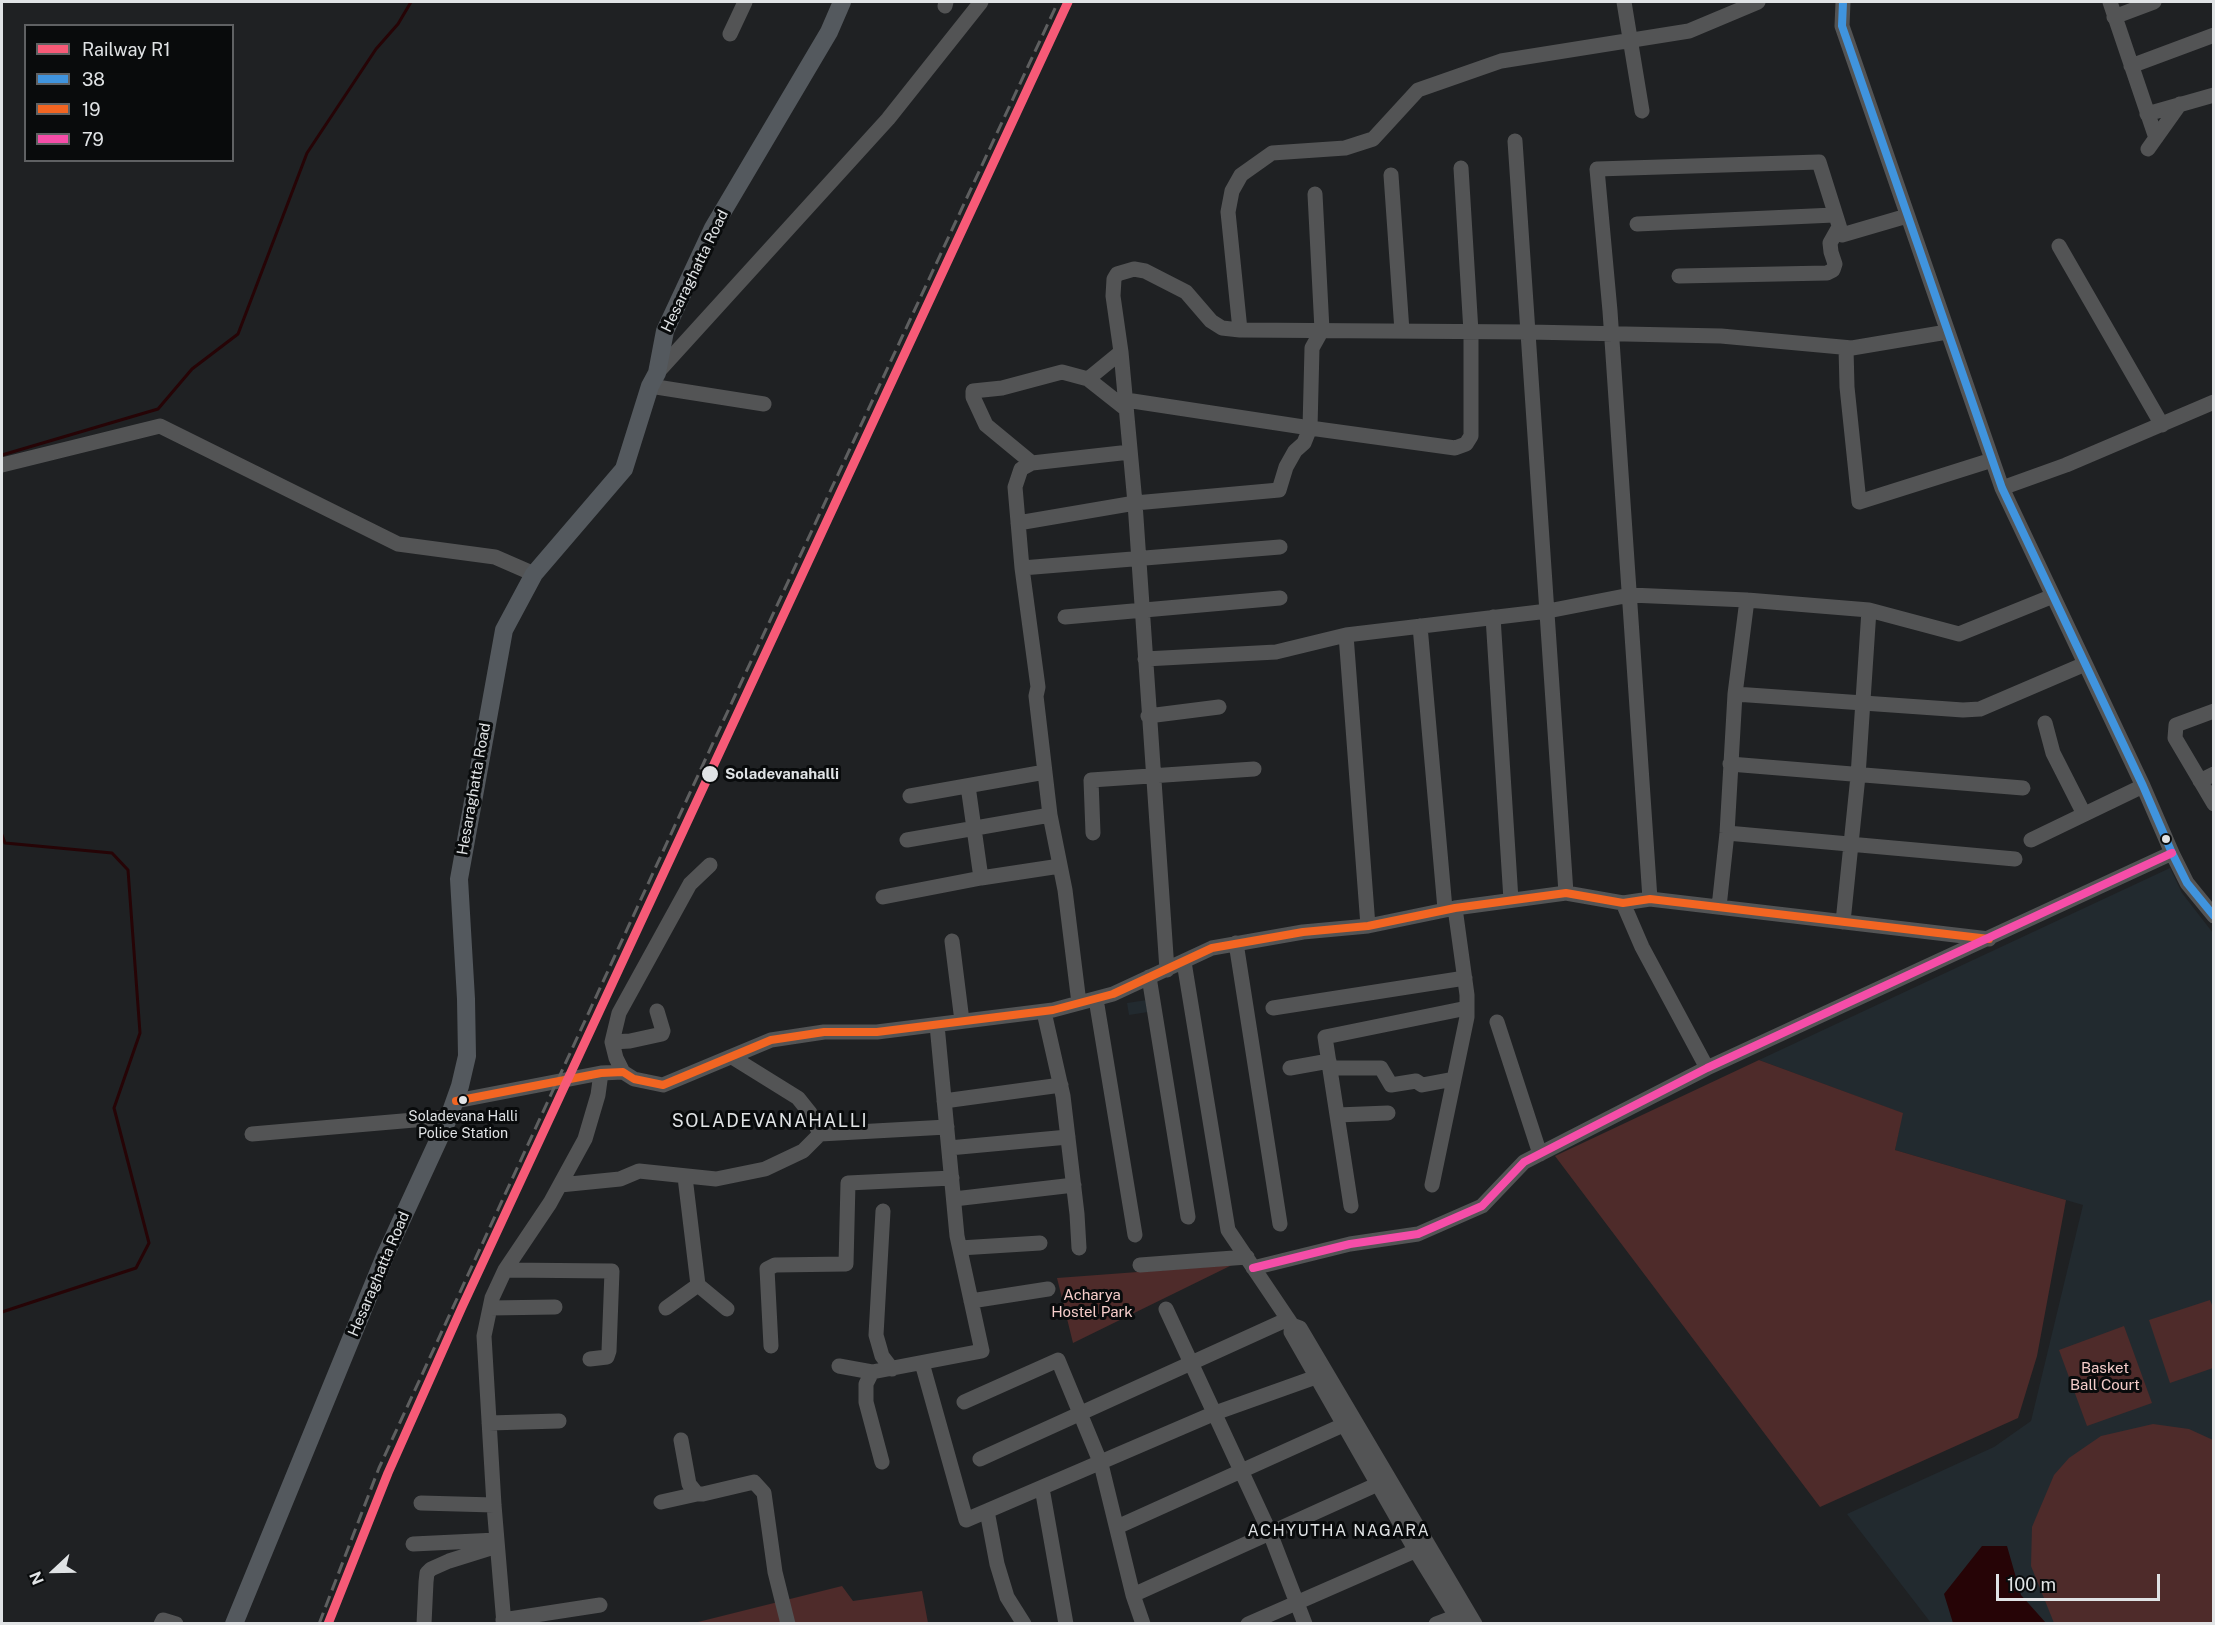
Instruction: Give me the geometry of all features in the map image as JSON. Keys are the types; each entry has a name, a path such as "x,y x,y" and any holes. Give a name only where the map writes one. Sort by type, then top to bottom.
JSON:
{"main road":[{"name":"Hesaraghatta Road","path":"234,1623 385,1256 453,1109 467,1056 459,879 504,630 534,574 624,469 654,380 665,331 713,228 829,32 842,2"}],"street":[{"path":"730,34 746,2"},
{"path":"764,404 654,380 888,119 981,2"},
{"path":"1624,2 1642,111"},
{"path":"1240,330 1228,212 1232,191 1241,175 1272,153 1345,148 1373,139 1418,90 1501,61 1689,31 1755,2"},
{"path":"1843,2 1842,26 2002,488 2187,884 2214,916"},
{"path":"2154,2 2112,9 2147,114 2152,143 2180,104"},
{"path":"2131,66 2214,35"},
{"path":"2147,114 2214,95"},
{"path":"1515,141 1566,893"},
{"path":"1650,899 1611,335 1597,169 1819,162 1842,235 1907,216"},
{"path":"1032,463 986,425 973,397 973,391 1002,388 1062,372 1088,380 1126,405 1455,448 1466,444 1471,436 1471,332 1461,168"},
{"path":"1391,175 1402,331"},
{"path":"1018,523 1135,503 1279,490 1286,466 1295,451 1304,443 1310,428 1312,348 1322,330 1315,194"},
{"path":"1637,224 1836,221"},
{"path":"1679,276 1827,273 1833,270 1835,264 1830,243 1836,221"},
{"path":"2058,246 2162,425"},
{"path":"1167,970 1135,503 1121,352 1113,297 1114,279 1117,274 1134,269 1145,271 1186,292 1211,321 1221,328 1240,330 1721,336 1846,348 1947,332"},
{"path":"1846,348 1847,387 1859,502 1992,460"},
{"path":"1088,380 1121,352"},
{"path":"2002,488 2066,465 2214,402"},
{"path":"2,465 160,426 398,544 495,558 534,574"},
{"path":"1079,1003 1060,866 1050,815 1015,487 1022,469 1032,463 1130,452"},
{"path":"1022,568 1280,547"},
{"path":"1145,659 1276,652 1346,635 1548,611 1629,595 1747,600 1869,610 1959,634 2053,596"},
{"path":"1065,617 1280,598"},
{"path":"1719,907 1727,833 1735,694 1747,600"},
{"path":"1843,922 1858,776 1869,610"},
{"path":"1493,618 1511,900"},
{"path":"1420,626 1450,909 1465,978 1467,1008 1432,1185"},
{"path":"1346,635 1368,926"},
{"path":"1735,694 1963,710 1980,709 2085,664"},
{"path":"1148,716 1219,707"},
{"path":"2214,711 2176,725 2175,738 2207,778 2214,804"},
{"path":"2044,723 2053,753 2084,814"},
{"path":"1730,764 2023,788"},
{"path":"1093,833 1091,780 1254,769"},
{"path":"910,796 1045,772"},
{"path":"968,786 981,878"},
{"path":"2031,840 2143,786"},
{"path":"907,840 1050,815"},
{"path":"1727,833 2015,859"},
{"path":"1140,1265 1250,1263 1418,1234 1482,1206 1524,1162 1707,1068 2172,853"},
{"path":"710,865 690,884 619,1013 612,1042 623,1072 634,1079 663,1085 771,1040 824,1032 877,1032 1044,1011 1113,994 1212,948 1236,943 1303,932 1368,926 1450,909 1566,893 1623,903 1650,899 1989,939"},
{"path":"883,897 981,878 1060,866"},
{"path":"1623,903 1642,947 1707,1068"},
{"path":"952,941 962,1021"},
{"path":"1236,943 1280,1224"},
{"path":"1184,962 1228,1230 1290,1322 1300,1328 1378,1484 1475,1623"},
{"path":"1149,977 1188,1217"},
{"path":"1273,1008 1465,978"},
{"path":"1096,999 1135,1235"},
{"path":"1351,1206 1325,1037 1467,1008"},
{"path":"612,1042 630,1041 662,1034 657,1011"},
{"path":"1044,1011 1061,1085 1074,1185 1079,1248"},
{"path":"1497,1022 1540,1154"},
{"path":"839,1366 872,1372 982,1351 960,1248 937,1025"},
{"path":"732,1057 798,1098 810,1113 820,1134"},
{"path":"1290,1068 1330,1065 1381,1068 1391,1085 1416,1081 1422,1085 1454,1079"},
{"path":"252,1134 453,1109 601,1073 623,1072"},
{"path":"600,1605 503,1622 484,1336 492,1298 505,1270 550,1203 585,1139 598,1095 601,1073"},
{"path":"944,1101 1061,1085"},
{"path":"1337,1115 1388,1113"},
{"path":"560,1185 620,1179 639,1171 717,1179 765,1169 803,1150 820,1134 947,1127"},
{"path":"949,1148 1068,1137"},
{"path":"685,1177 698,1285 727,1309"},
{"path":"771,1346 767,1269 775,1265 846,1264 848,1183 952,1178"},
{"path":"954,1199 1074,1185"},
{"path":"883,1210 876,1335 882,1356 892,1369"},
{"path":"960,1248 1040,1242"},
{"path":"505,1270 612,1271 609,1350 607,1357 590,1359"},
{"path":"666,1308 698,1285"},
{"path":"971,1301 1048,1289"},
{"path":"490,1308 555,1307"},
{"path":"1166,1309 1270,1533 1305,1623"},
{"path":"980,1459 1192,1362 1290,1322"},
{"path":"1290,1322 1291,1332 1316,1377 1349,1423 1423,1547 1459,1620 1436,1623"},
{"path":"964,1402 1058,1360 1101,1464 1133,1595 1143,1623"},
{"path":"922,1363 966,1520 1101,1464 1215,1413 1316,1377"},
{"path":"872,1372 866,1384 866,1402 882,1462"},
{"path":"489,1423 559,1421"},
{"path":"1117,1527 1349,1423"},
{"path":"681,1440 689,1484 697,1494"},
{"path":"661,1502 754,1482 760,1486 764,1493 775,1572 788,1623"},
{"path":"1133,1595 1378,1484"},
{"path":"1042,1488 1066,1623"},
{"path":"421,1503 494,1505"},
{"path":"987,1511 997,1564 1007,1597 1024,1623"},
{"path":"413,1544 497,1543"},
{"path":"424,1623 427,1573 449,1561 497,1543"},
{"path":"1248,1623 1423,1547"},
{"path":"162,1623 163,1620 176,1623"}],"shaded area":[{"path":"2170,868 2182,893 2213,933 2213,1623 1931,1623 1847,1514 1994,1447 2031,1421 2083,1205 1895,1150 1902,1113 1759,1060"},
{"path":"1147,1000 1148,1012 1129,1015 1127,1003"},
{"path":"1982,1546 2007,1546 2021,1595 2046,1623 1953,1623 1944,1594"}],"green space":[{"path":"1759,1060 1903,1113 1895,1150 2066,1200 2037,1356 2018,1418 1820,1507 1555,1156"},
{"name":"Acharya Hostel Park","path":"1232,1265 1073,1343 1057,1278"},
{"path":"2210,1300 2214,1310 2213,1368 2170,1383 2149,1320"},
{"name":"Basket Ball Court","path":"2124,1326 2152,1403 2087,1426 2059,1350"},
{"path":"2153,1424 2189,1429 2213,1440 2213,1623 2054,1623 2031,1566 2032,1527 2054,1475 2069,1458 2101,1436"},
{"path":"842,1586 853,1601 922,1591 928,1623 690,1624"}],"waterway":[{"path":"2,455 158,409 192,369 238,334 307,153 376,49 398,24 411,2"},
{"path":"2,835 5,843 112,853 128,870 140,1033 114,1108 149,1243 136,1268 2,1312"}],"railway":[{"path":"319,1624 379,1468 1058,2"}],"rail line":[{"name":"R1","path":"328,1624 388,1473 462,1307 1068,2"}],"transit line":[{"name":"38","path":"1843,2 1842,26 2002,488 2143,786 2172,853 2187,883 2214,916"},
{"name":"79","path":"1253,1268 1350,1244 1418,1234 1482,1206 1524,1162 1707,1068 2172,853"},
{"name":"19","path":"456,1101 601,1073 623,1072 634,1079 663,1085 771,1040 824,1032 877,1032 1053,1010 1113,994 1212,948 1303,932 1368,926 1455,908 1566,893 1623,903 1650,899 1989,939"}],"place":[{"name":"Soladevanahalli","path":"710,774"},
{"name":"Soladevana Halli Police Station","path":"463,1100"}],"district":[{"name":"SOLADEVANAHALLI","path":"770,1121"},
{"name":"ACHYUTHA NAGARA","path":"1339,1531"}]}
